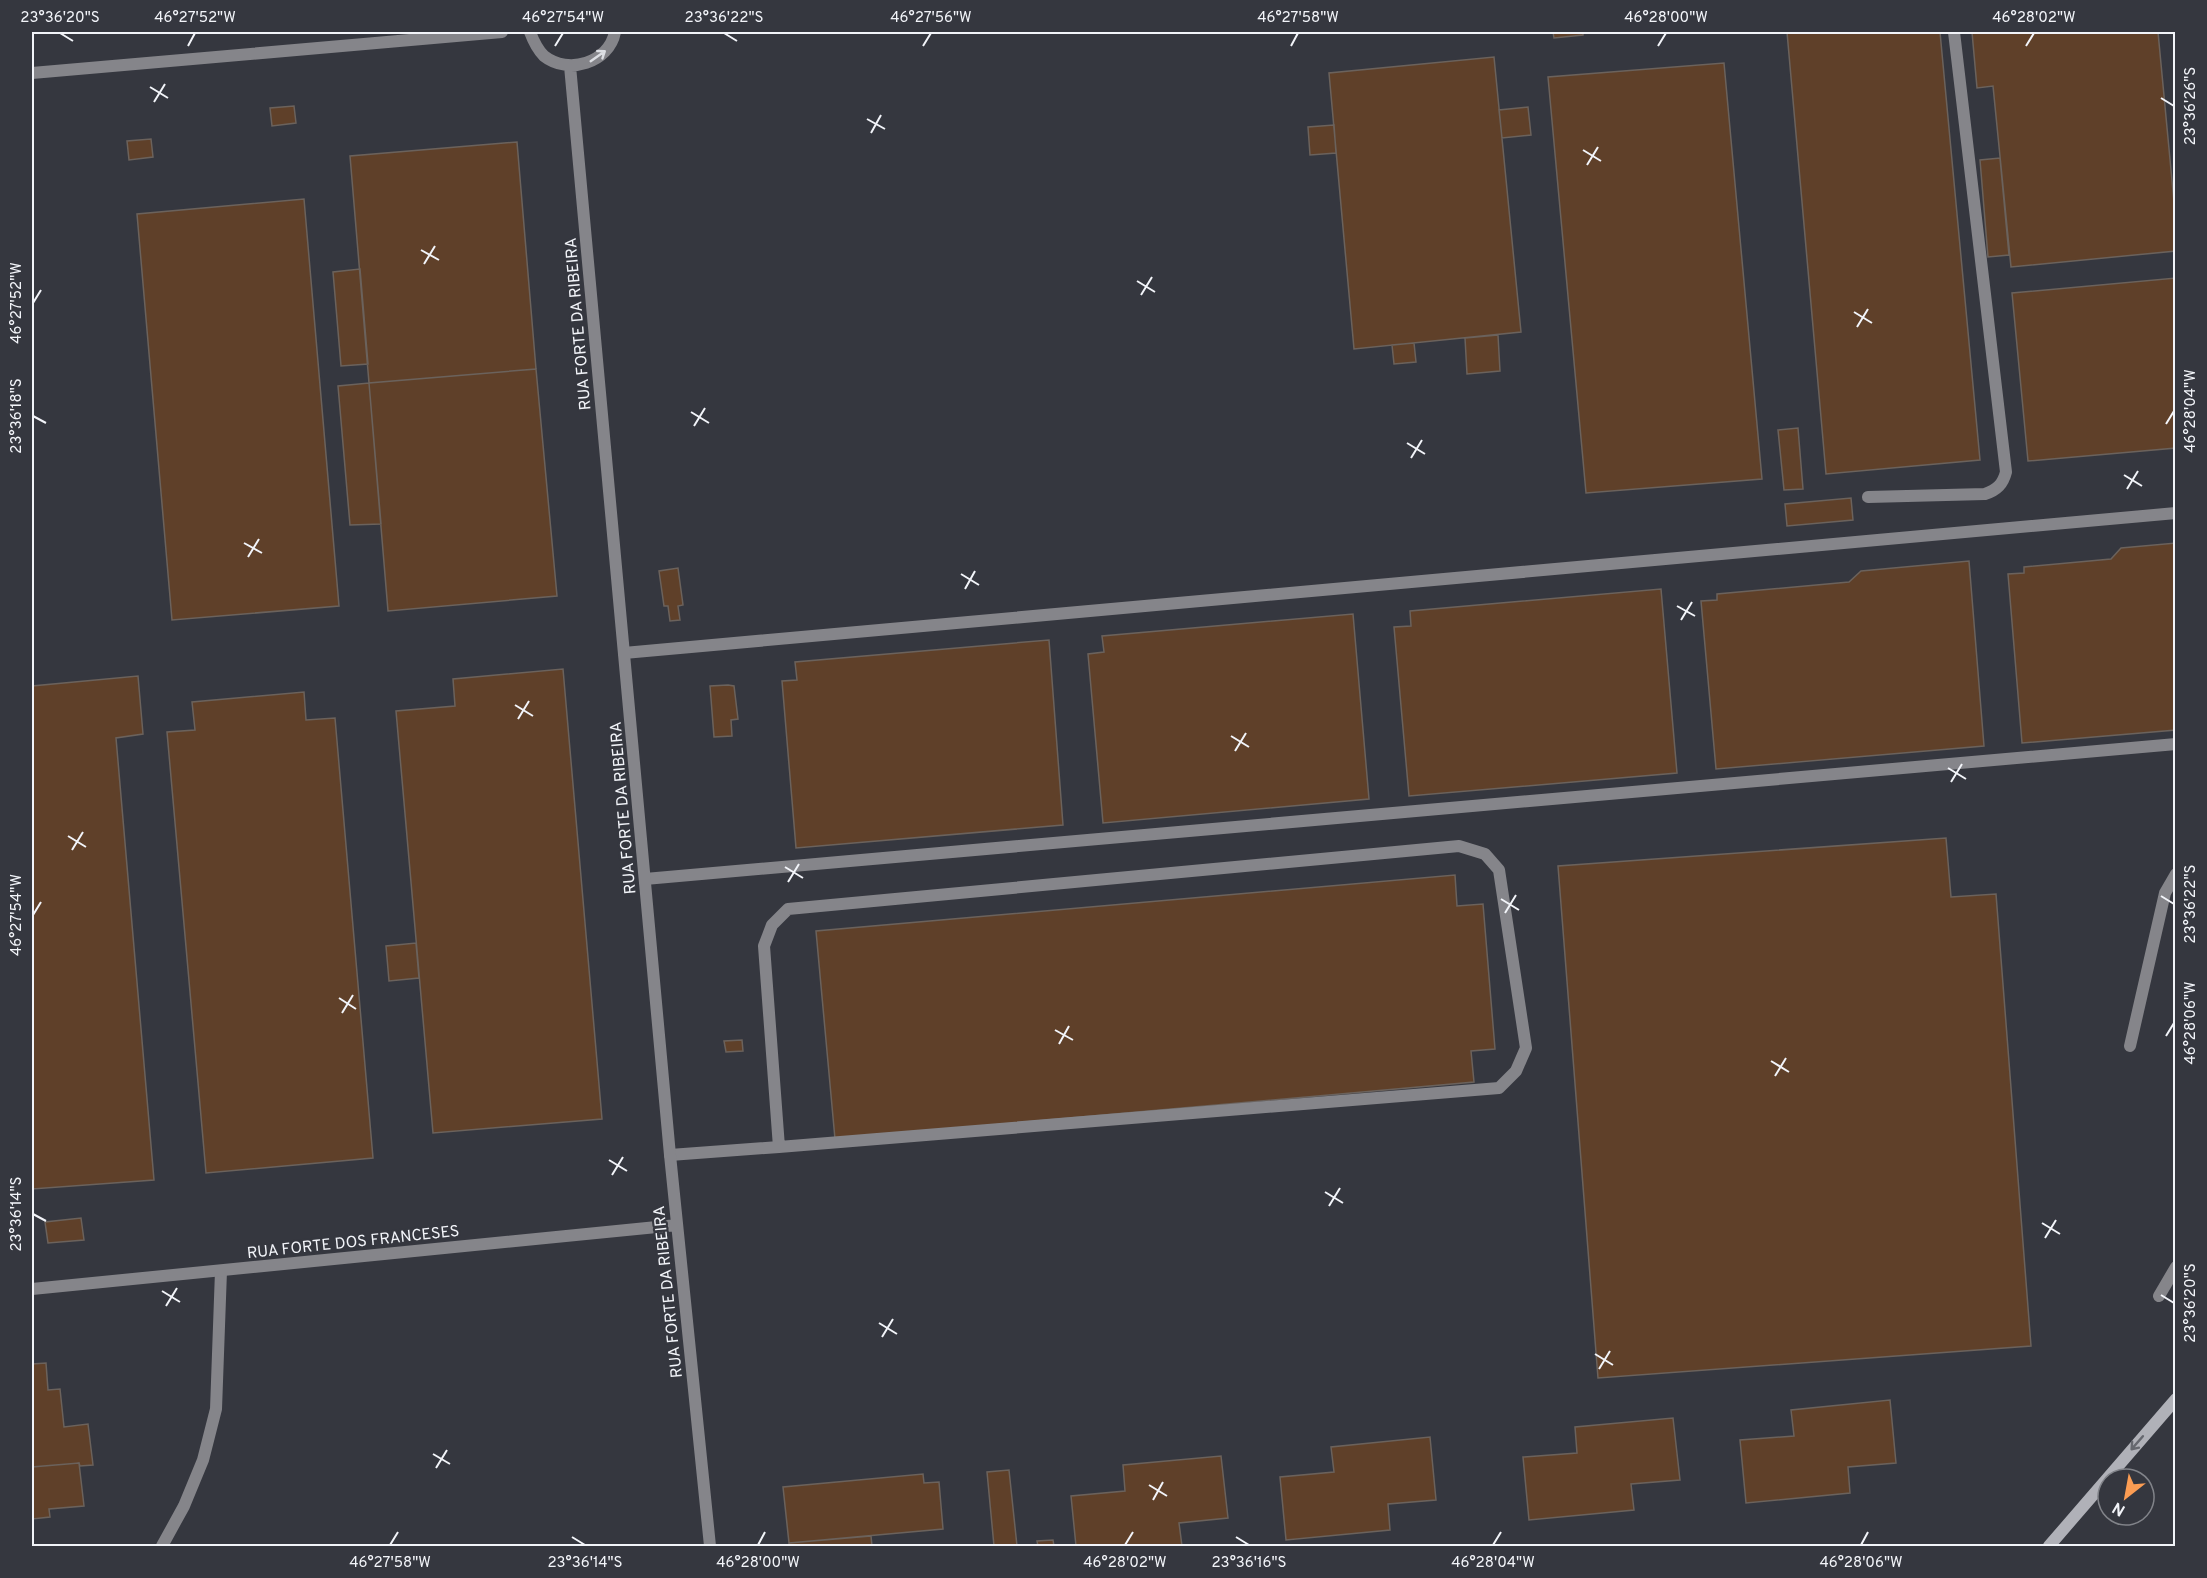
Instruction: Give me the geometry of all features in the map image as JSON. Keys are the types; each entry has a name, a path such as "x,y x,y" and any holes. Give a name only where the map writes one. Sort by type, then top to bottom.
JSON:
{"main road":[{"path":"2049,1546 2175,1399"}],"street":[{"path":"32,74 502,32"},
{"path":"530,32 534,43 543,55 556,63 570,66 597,59 608,49 615,32"},
{"path":"1868,497 1985,494 1994,491 2001,484 2006,472 1954,32"},
{"name":"RUA FORTE DA RIBEIRA","path":"570,66 670,1155 710,1546"},
{"path":"624,653 2175,513"},
{"path":"645,879 2175,744"},
{"path":"670,1155 779,1147 1499,1088 1516,1071 1526,1048 1499,870 1485,854 1459,846 788,909 772,925 765,946 779,1147"},
{"path":"2130,1046 2165,893 2175,874"},
{"name":"RUA FORTE DOS FRANCESES","path":"32,1289 677,1225"},
{"path":"2159,1296 2175,1268"},
{"path":"162,1546 184,1506 204,1460 216,1409 221,1271"}],"building":[{"path":"1553,32 1583,32 1583,35 1554,38"},
{"path":"1787,32 1940,32 1980,460 1826,474"},
{"path":"1972,32 2158,32 2176,223 2176,251 2011,267 1993,86 1977,88"},
{"path":"1494,57 1521,332 1354,349 1329,73"},
{"path":"1724,63 1762,479 1586,493 1548,77"},
{"path":"294,106 296,123 272,126 270,108"},
{"path":"1528,107 1531,135 1502,138 1499,110"},
{"path":"1334,125 1336,153 1310,155 1308,127"},
{"path":"151,139 153,157 129,160 127,141"},
{"path":"517,142 536,369 369,383 350,156"},
{"path":"2000,158 2009,255 1988,257 1980,160"},
{"path":"304,199 339,606 172,620 137,214"},
{"path":"360,269 368,364 341,366 333,272"},
{"path":"2176,278 2176,448 2028,461 2012,293"},
{"path":"1498,335 1500,371 1467,374 1465,338"},
{"path":"1414,343 1416,362 1394,364 1392,345"},
{"path":"536,369 557,596 388,611 369,383"},
{"path":"369,383 381,524 350,525 338,386"},
{"path":"1798,428 1803,489 1784,490 1778,430"},
{"path":"1851,498 1853,520 1787,526 1785,504"},
{"path":"2176,543 2176,730 2022,743 2008,574 2024,573 2024,567 2111,559 2121,548"},
{"path":"1969,561 1984,746 1716,769 1701,601 1717,600 1717,594 1849,582 1861,571"},
{"path":"678,568 683,605 678,606 680,620 670,621 668,606 664,606 659,571"},
{"path":"1661,589 1677,773 1409,796 1394,627 1411,626 1410,611"},
{"path":"1353,614 1369,799 1103,823 1088,654 1104,652 1102,636"},
{"path":"1049,640 1063,825 796,848 782,681 797,680 795,662"},
{"path":"563,669 602,1119 433,1133 396,711 455,706 453,679"},
{"path":"138,676 143,734 116,738 154,1180 32,1189 32,686"},
{"path":"710,686 734,686 738,719 731,720 732,736 714,737"},
{"path":"304,692 306,720 335,718 373,1158 206,1173 167,732 195,730 192,702"},
{"path":"1946,838 1951,897 1996,894 2031,1346 1598,1378 1558,866"},
{"path":"1455,875 1457,906 1483,904 1495,1049 1471,1051 1474,1082 835,1139 816,931"},
{"path":"416,943 419,978 389,981 386,946"},
{"path":"742,1040 743,1051 726,1052 724,1041"},
{"path":"81,1218 84,1240 48,1243 45,1222"},
{"path":"46,1363 48,1390 60,1389 64,1427 88,1424 93,1465 80,1466 79,1463 32,1467 32,1364"},
{"path":"1890,1400 1896,1463 1848,1467 1850,1493 1746,1503 1740,1440 1794,1436 1791,1410"},
{"path":"1673,1418 1680,1480 1631,1484 1634,1510 1529,1520 1523,1457 1577,1453 1575,1427"},
{"path":"1430,1437 1436,1500 1388,1504 1390,1530 1286,1540 1280,1477 1334,1472 1331,1447"},
{"path":"1221,1456 1228,1518 1179,1523 1182,1546 1076,1546 1071,1496 1125,1491 1123,1465"},
{"path":"79,1463 84,1506 49,1509 50,1517 32,1519 32,1467"},
{"path":"1009,1470 1017,1546 994,1546 987,1472"},
{"path":"923,1474 924,1483 939,1482 943,1529 789,1543 783,1487"},
{"path":"871,1536 872,1546 789,1546 789,1543"},
{"path":"1053,1540 1054,1546 1038,1546 1037,1541"}]}
